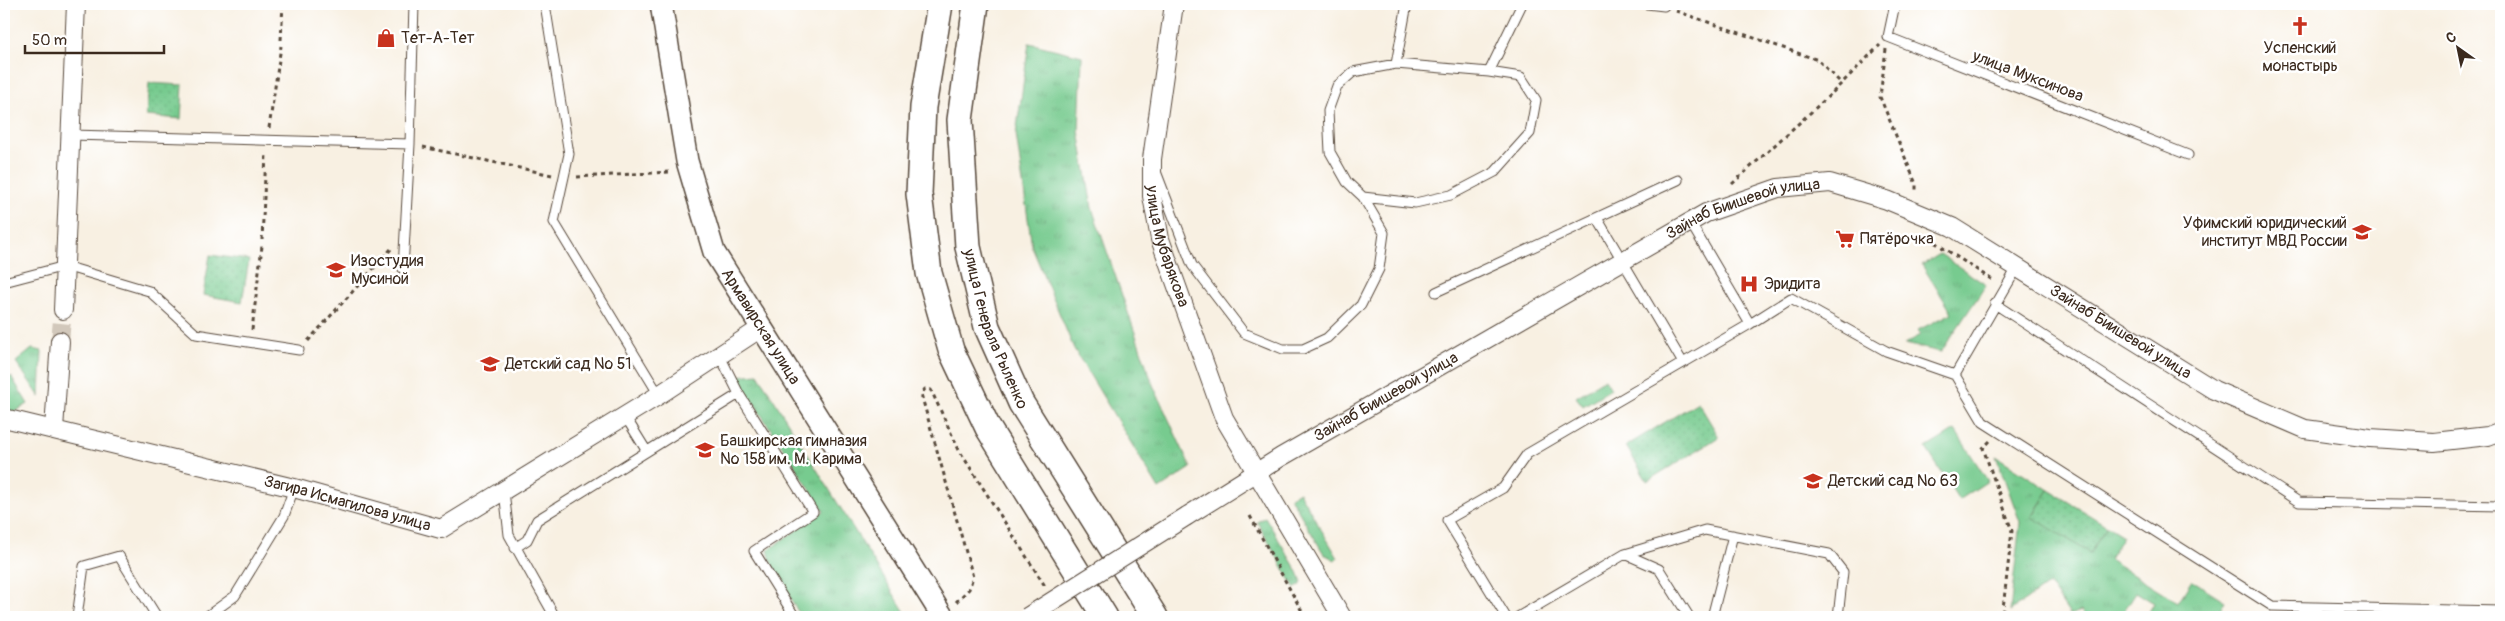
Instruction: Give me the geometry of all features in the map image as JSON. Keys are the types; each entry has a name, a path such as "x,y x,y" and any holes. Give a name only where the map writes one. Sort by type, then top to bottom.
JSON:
{"main road":[{"path":"940,4 923,106 919,184 929,273 951,350 988,428 1104,617"},
{"name":"улица Генерала Рыленко","path":"976,4 960,120 968,247 987,327 1021,403 1154,617"}],"street":[{"path":"63,310 76,4"},
{"name":"Армавирская улица","path":"661,4 690,171 714,252 761,328 948,611"},
{"name":"улица Мубарякова","path":"1174,4 1152,159 1152,196 1160,239 1224,418 1342,617"},
{"name":"Зайнаб Биишевой улица","path":"1026,617 1256,473 1690,222 1706,213 1778,188 1830,183 1887,200 1952,227 2214,390 2304,428 2370,438 2434,442 2488,436 2501,431"},
{"name":"Загира Исмагилова улица","path":"4,418 294,488 441,529 659,395 761,328"},
{"path":"54,429 60,341"}],"lane":[{"path":"403,269 410,144 414,4"},
{"path":"545,4 569,154 554,222 659,395"},
{"path":"1396,64 1407,4"},
{"path":"1489,72 1522,4"},
{"path":"1647,4 1664,5"},
{"path":"1888,37 1894,4"},
{"name":"улица Муксинова","path":"1888,37 2188,155"},
{"path":"1152,159 1192,265 1244,333 1283,349 1303,349 1327,338 1361,305 1379,269 1384,233 1362,197 1347,182 1330,152 1328,111 1337,86 1353,72 1396,64 1489,72 1521,77 1536,100 1530,133 1495,172 1451,196 1415,203 1362,197"},
{"path":"71,135 410,144"},
{"path":"1436,292 1678,180"},
{"path":"1597,218 1683,363"},
{"path":"1690,222 1750,324"},
{"path":"4,282 65,266 150,291 196,334 299,350"},
{"path":"1954,375 2018,268"},
{"path":"1506,617 1448,520 1503,488 1527,454 1750,324 1791,298 1886,351 1954,375 1983,422 2272,606 2501,611"},
{"path":"1995,304 2299,502 2501,506"},
{"path":"720,356 739,394 813,512 754,551 795,617"},
{"path":"515,548 527,540 537,520 646,450 739,394"},
{"path":"625,416 646,450"},
{"path":"206,617 235,596 284,516 294,488"},
{"path":"504,491 509,536 555,617"},
{"path":"1518,617 1625,554 1705,530 1829,554 1843,572 1838,617"},
{"path":"1712,617 1733,536"},
{"path":"1625,554 1660,569 1688,615 1687,617"},
{"path":"77,617 84,566 119,556 156,617"}],"path":[{"path":"281,40 282,4"},
{"path":"1664,5 1818,60 1841,83"},
{"path":"1727,189 1888,37"},
{"path":"1888,37 1880,97 1916,184"},
{"path":"410,144 564,178 690,171"},
{"path":"299,350 405,233"},
{"path":"1924,235 2005,289"},
{"path":"250,343 262,246"},
{"path":"948,611 969,589 973,577 921,394 925,389 931,390 959,450 1049,592"},
{"path":"1999,432 1984,448 2012,531 2002,617"},
{"path":"1250,516 1305,617"}],"green space":[{"path":"1029,43 1082,56 1079,131 1092,208 1153,385 1191,468 1159,489 1074,349 1032,247 1016,134"},
{"path":"149,83 183,85 181,119 146,116"},
{"path":"1940,254 1986,285 1941,352 1904,344 1921,335 1918,330 1952,313 1922,265"},
{"path":"210,255 249,260 242,302 203,295"},
{"path":"32,349 42,351 40,397 16,362"},
{"path":"758,374 908,617 801,617 772,566 768,550 824,511 736,376"},
{"path":"11,376 28,404 13,413 4,411 4,383"},
{"path":"1605,379 1611,389 1583,406 1576,397"},
{"path":"1698,402 1719,437 1647,481 1626,446"},
{"path":"1955,430 1988,481 1959,500 1926,448"},
{"path":"1996,456 2049,490 2032,516 2090,553 2107,526 2123,536 2109,559 2178,602 2192,580 2225,601 2215,617 2146,617 2154,603 2136,592 2120,617 2086,617 2081,611 2070,615 2049,584 2010,611 2020,522"},
{"path":"2049,490 2107,526 2090,553 2032,517"},
{"path":"1299,492 1338,558 1335,560 1324,554 1290,497"},
{"path":"1265,517 1298,572 1302,582 1300,586 1295,588 1257,522"}],"tunnel":[{"path":"60,341 63,310"}],"place":[{"name":"Успенский монастырь","path":"2300,26"},
{"name":"Тет-А-Тет","path":"386,38"},
{"name":"Уфимский юридический институт МВД России","path":"2362,232"},
{"name":"Пятёрочка","path":"1845,239"},
{"name":"Изостудия Мусиной","path":"336,270"},
{"name":"Эридита","path":"1749,284"},
{"name":"Детский сад № 51","path":"490,364"},
{"name":"Башкирская гимназия № 158 им. М. Карима","path":"705,450"},
{"name":"Детский сад № 63","path":"1813,481"}]}
